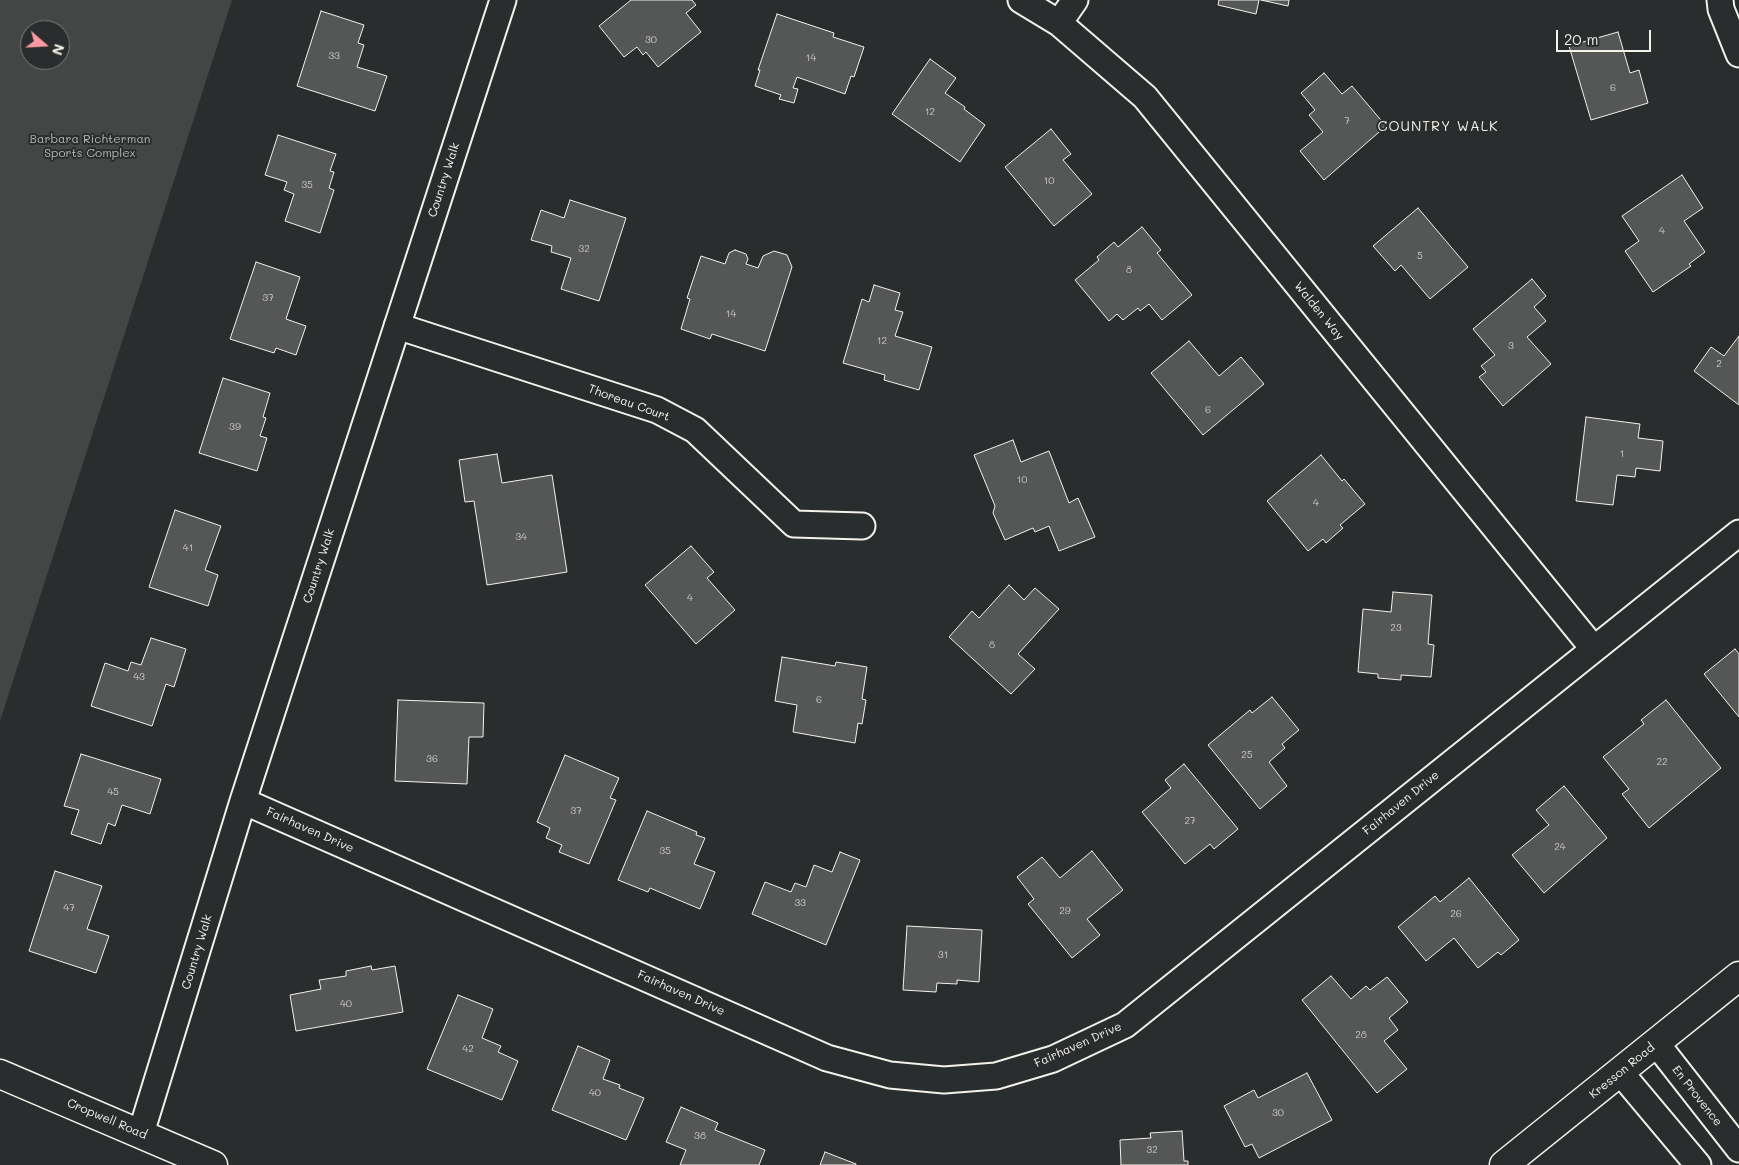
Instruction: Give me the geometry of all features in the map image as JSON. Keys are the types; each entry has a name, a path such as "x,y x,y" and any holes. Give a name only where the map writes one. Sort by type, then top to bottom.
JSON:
{"street":[{"name":"Country Walk","path":"141,1133 243,801 503,0"},
{"name":"Walden Way","path":"1021,0 1059,23 1145,97 1593,648"},
{"path":"1059,23 1075,0"},
{"path":"1720,0 1721,9 1739,54"},
{"name":"Thoreau Court","path":"397,326 657,410 695,430 794,524 862,526"},
{"name":"Fairhaven Drive","path":"243,801 827,1058 890,1075 944,1080 996,1076 1053,1059 1125,1025 1593,648 1739,533"},
{"name":"Kresson Road","path":"1504,1165 1739,976"},
{"name":"En Provence","path":"1656,1043 1739,1149"},
{"path":"1620,1072 1698,1165"},
{"name":"Cropwell Road","path":"0,1074 213,1165"}],"green space":[{"name":"Barbara Richterman Sports Complex","path":"0,0 232,0 0,721"}],"building":[{"path":"631,0 692,0 696,5 686,13 701,32 658,67 646,52 643,55 637,47 624,57 599,26"},
{"path":"1219,0 1259,0 1256,14 1218,5"},
{"path":"1261,0 1289,0 1288,6"},
{"path":"321,11 364,25 358,43 364,45 357,67 387,76 375,111 297,86"},
{"path":"777,14 834,33 833,37 864,47 854,77 851,76 845,94 797,77 793,88 798,89 794,103 779,99 781,95 755,86 760,70 758,70"},
{"path":"1618,32 1630,73 1639,70 1648,103 1591,120 1569,46"},
{"path":"930,59 956,78 945,93 965,107 964,109 985,125 960,162 892,114"},
{"path":"1324,73 1342,94 1352,86 1386,126 1324,180 1300,151 1323,132 1309,115 1315,110 1301,93"},
{"path":"1051,129 1071,154 1063,160 1092,194 1054,226 1005,167"},
{"path":"278,135 336,154 330,171 334,172 329,188 334,190 320,233 285,221 294,194 284,190 287,182 265,175"},
{"path":"1682,175 1703,208 1684,221 1705,252 1689,264 1691,266 1653,292 1625,251 1639,241 1622,216"},
{"path":"570,200 626,218 599,301 561,289 571,258 551,252 552,246 531,240 541,210 564,218"},
{"path":"1418,208 1468,267 1430,299 1401,265 1395,271 1373,246"},
{"path":"1142,227 1161,250 1157,253 1192,295 1162,320 1149,304 1140,311 1138,308 1123,320 1117,314 1109,321 1075,280 1099,260 1097,257 1114,242 1118,247"},
{"path":"735,250 746,254 748,259 746,264 758,268 763,256 774,251 787,255 792,267 765,351 712,334 710,339 681,329 690,299 687,298 701,256 725,264 729,253"},
{"path":"256,262 300,277 286,319 306,326 296,355 276,348 274,353 230,339"},
{"path":"1532,279 1546,296 1534,307 1546,321 1527,337 1551,364 1503,406 1479,377 1486,372 1481,366 1495,355 1473,329"},
{"path":"874,285 900,293 895,310 903,312 895,336 932,347 919,390 884,380 885,375 843,363 862,299 869,302"},
{"path":"1739,336 1739,405 1694,371 1711,347 1724,356"},
{"path":"1189,341 1219,376 1241,357 1264,384 1203,435 1151,373"},
{"path":"223,378 270,393 263,417 266,418 260,436 267,438 257,471 199,453"},
{"path":"1586,417 1640,424 1638,438 1663,441 1660,471 1636,468 1635,477 1617,475 1613,505 1576,501"},
{"path":"1013,440 1021,462 1049,451 1069,503 1078,498 1095,537 1059,551 1049,526 1035,532 1033,528 1005,540 993,513 995,506 974,455"},
{"path":"497,454 502,483 552,475 567,572 487,585 474,501 465,502 459,460"},
{"path":"1321,455 1342,481 1344,479 1365,504 1340,525 1343,528 1326,543 1323,539 1308,551 1267,501"},
{"path":"175,510 221,526 205,570 218,575 208,606 149,587"},
{"path":"691,546 714,572 707,578 735,610 696,644 645,585"},
{"path":"1009,585 1024,600 1035,588 1059,609 1018,654 1035,669 1011,694 949,637 972,611 979,618"},
{"path":"1393,592 1432,595 1428,644 1434,645 1431,677 1401,675 1401,680 1378,678 1378,674 1358,672 1363,609 1391,612"},
{"path":"151,638 186,649 174,687 166,684 152,726 91,706 105,663 128,671 131,662 141,665"},
{"path":"1735,649 1739,654 1739,717 1704,674"},
{"path":"782,657 835,666 836,662 867,667 862,699 866,700 862,724 858,723 855,743 793,732 797,705 775,701"},
{"path":"1272,697 1299,730 1282,744 1285,748 1269,762 1287,786 1260,809 1208,745 1250,710 1252,713"},
{"path":"398,700 484,703 483,737 469,737 467,784 395,781"},
{"path":"1666,700 1721,768 1649,828 1622,794 1629,789 1603,757 1644,724 1641,720"},
{"path":"81,754 161,779 150,814 122,805 115,826 108,823 101,844 71,834 79,810 64,806"},
{"path":"565,755 619,778 610,798 616,800 589,864 559,852 562,845 546,838 550,828 537,822"},
{"path":"1184,764 1238,829 1214,849 1210,844 1185,864 1142,812 1171,788 1165,780"},
{"path":"1564,786 1607,838 1544,893 1512,855 1549,825 1536,810"},
{"path":"647,811 697,832 696,835 705,838 694,864 715,872 700,909 650,888 648,892 618,880"},
{"path":"1092,851 1123,890 1087,919 1100,935 1072,958 1028,904 1034,899 1017,877 1042,857 1060,878"},
{"path":"840,852 860,860 826,945 752,914 765,882 791,892 795,883 806,887 814,865 832,872"},
{"path":"55,871 102,886 87,929 109,936 96,973 29,951"},
{"path":"1469,878 1519,940 1501,955 1498,952 1478,968 1454,938 1426,961 1398,927 1435,896 1440,902"},
{"path":"907,926 982,930 979,982 957,980 957,984 937,983 936,992 903,990"},
{"path":"371,966 372,970 395,966 403,1012 296,1031 290,995 321,989 319,980 346,976 346,971"},
{"path":"1331,976 1351,999 1366,986 1370,990 1387,977 1408,1002 1389,1018 1398,1030 1384,1041 1407,1069 1377,1093 1302,1000"},
{"path":"458,995 493,1009 482,1038 501,1046 498,1052 518,1061 502,1100 427,1069"},
{"path":"578,1046 610,1060 603,1079 620,1085 619,1088 644,1098 626,1140 552,1110"},
{"path":"1307,1073 1332,1120 1259,1158 1252,1144 1245,1147 1224,1106 1254,1090 1258,1098"},
{"path":"681,1107 718,1123 715,1130 765,1150 759,1165 680,1165 686,1150 666,1142"},
{"path":"1182,1131 1184,1161 1188,1161 1188,1165 1121,1165 1120,1140 1151,1138 1150,1133"},
{"path":"825,1152 856,1164 856,1165 820,1165"}],"district":[{"name":"COUNTRY WALK","path":"1438,127"}]}
